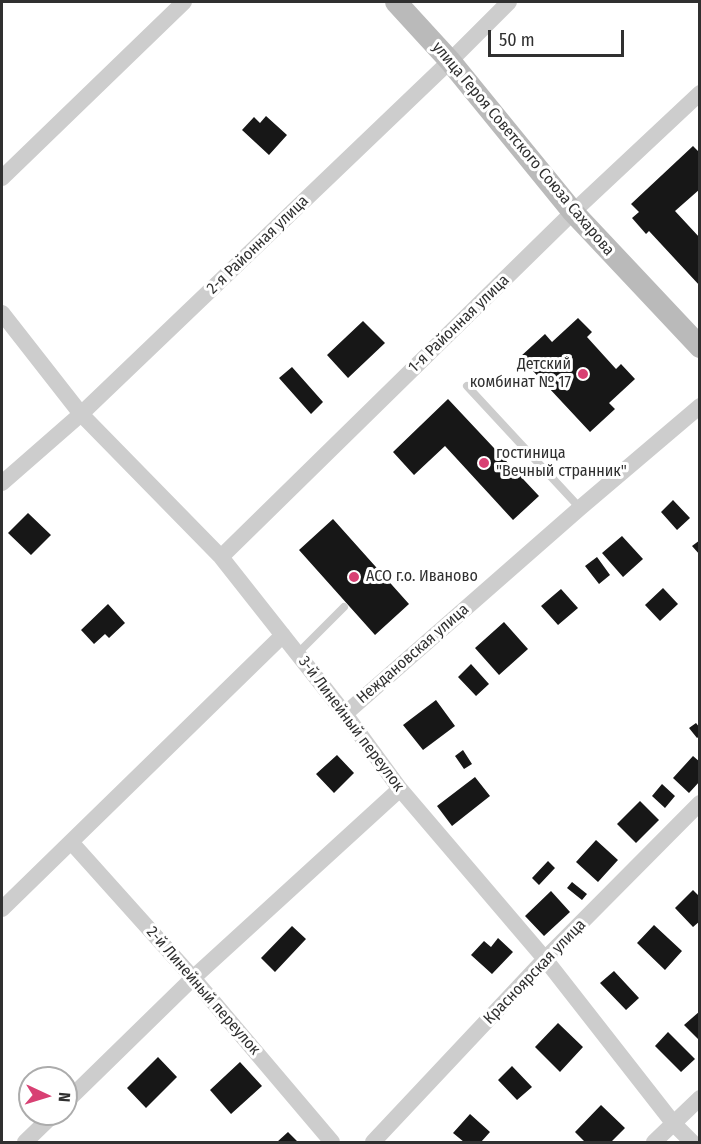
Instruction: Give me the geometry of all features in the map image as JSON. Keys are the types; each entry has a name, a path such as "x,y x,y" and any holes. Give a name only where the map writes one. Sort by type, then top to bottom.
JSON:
{"street":[{"path":"2,178 184,2"},
{"name":"улица Героя Советского Союза Сахарова","path":"396,2 450,61 573,212 699,347"},
{"name":"2-я Районная улица","path":"2,483 81,414 450,61 508,2"},
{"name":"1-я Районная улица","path":"221,557 573,212 699,93"},
{"name":"3-й Линейный переулок","path":"2,313 81,414 221,557 345,714 400,789 545,959 674,1124 692,1143"},
{"name":"Неждановская улица","path":"345,714 699,406"},
{"path":"2,909 283,635"},
{"path":"78,1090 193,978 400,789"},
{"name":"Красноярская улица","path":"373,1143 545,959 699,803"},
{"name":"2-й Линейный переулок","path":"71,842 193,978 332,1143"},
{"path":"654,1143 699,1098"},
{"path":"25,1143 42,1126"}],"lane":[{"path":"466,386 580,508"},
{"path":"297,654 344,608"}],"building":[{"path":"266,116 287,135 269,155 242,130 254,117 260,123"},
{"path":"693,146 700,153 700,189 675,211 700,238 700,286 649,231 646,234 632,218 639,212 631,204"},
{"name":"Детский комбинат № 17","path":"578,318 592,332 587,337 616,369 621,364 635,379 609,403 615,409 590,432 520,357 545,334 552,342"},
{"path":"363,321 385,343 348,378 327,355"},
{"path":"292,367 323,402 311,414 279,378"},
{"name":"гостиница \"Вечный странник\"","path":"448,399 539,496 513,520 445,446 414,475 393,452"},
{"path":"673,500 690,518 677,530 661,512"},
{"path":"28,513 51,535 31,555 8,533"},
{"name":"АСО г.о. Иваново","path":"333,519 409,604 375,635 299,550"},
{"path":"622,536 643,559 623,577 602,553"},
{"path":"700,540 700,555 692,546"},
{"path":"597,557 610,575 599,584 585,566"},
{"path":"663,588 678,604 660,621 645,605"},
{"path":"561,589 578,608 558,625 541,606"},
{"path":"108,604 125,623 109,638 105,634 94,644 81,630"},
{"path":"504,622 528,649 499,675 475,648"},
{"path":"471,664 489,684 476,696 458,677"},
{"path":"436,700 455,726 423,750 403,725"},
{"path":"696,723 700,728 700,736 697,738 689,728"},
{"path":"463,750 472,764 464,769 455,756"},
{"path":"337,755 354,773 334,793 316,774"},
{"path":"693,756 700,762 700,781 689,793 673,778"},
{"path":"475,777 490,796 452,826 437,806"},
{"path":"662,784 675,796 665,808 652,796"},
{"path":"640,801 659,820 636,843 617,824"},
{"path":"596,840 618,860 598,882 576,862"},
{"path":"548,861 555,868 539,885 532,878"},
{"path":"572,882 587,894 582,900 567,888"},
{"path":"693,890 700,897 700,921 693,927 675,908"},
{"path":"551,891 570,912 544,936 525,916"},
{"path":"654,925 682,951 665,970 637,943"},
{"path":"292,926 306,939 275,972 261,958"},
{"path":"498,938 513,952 492,974 471,955 484,941 491,947"},
{"path":"614,971 639,998 626,1010 600,983"},
{"path":"700,1011 700,1041 684,1025"},
{"path":"558,1023 583,1047 560,1072 535,1047"},
{"path":"668,1032 695,1059 681,1072 655,1046"},
{"path":"158,1057 177,1077 146,1108 127,1088"},
{"path":"240,1062 262,1086 231,1114 210,1090"},
{"path":"512,1066 532,1087 517,1100 498,1080"},
{"path":"601,1105 625,1128 611,1142 585,1142 575,1132"},
{"path":"470,1114 490,1132 481,1142 464,1142 453,1133"},
{"path":"288,1132 298,1142 277,1142"}],"place":[{"name":"Детский комбинат № 17","path":"583,374"},
{"name":"гостиница \"Вечный странник\"","path":"484,463"},
{"name":"АСО г.о. Иваново","path":"354,577"}]}
